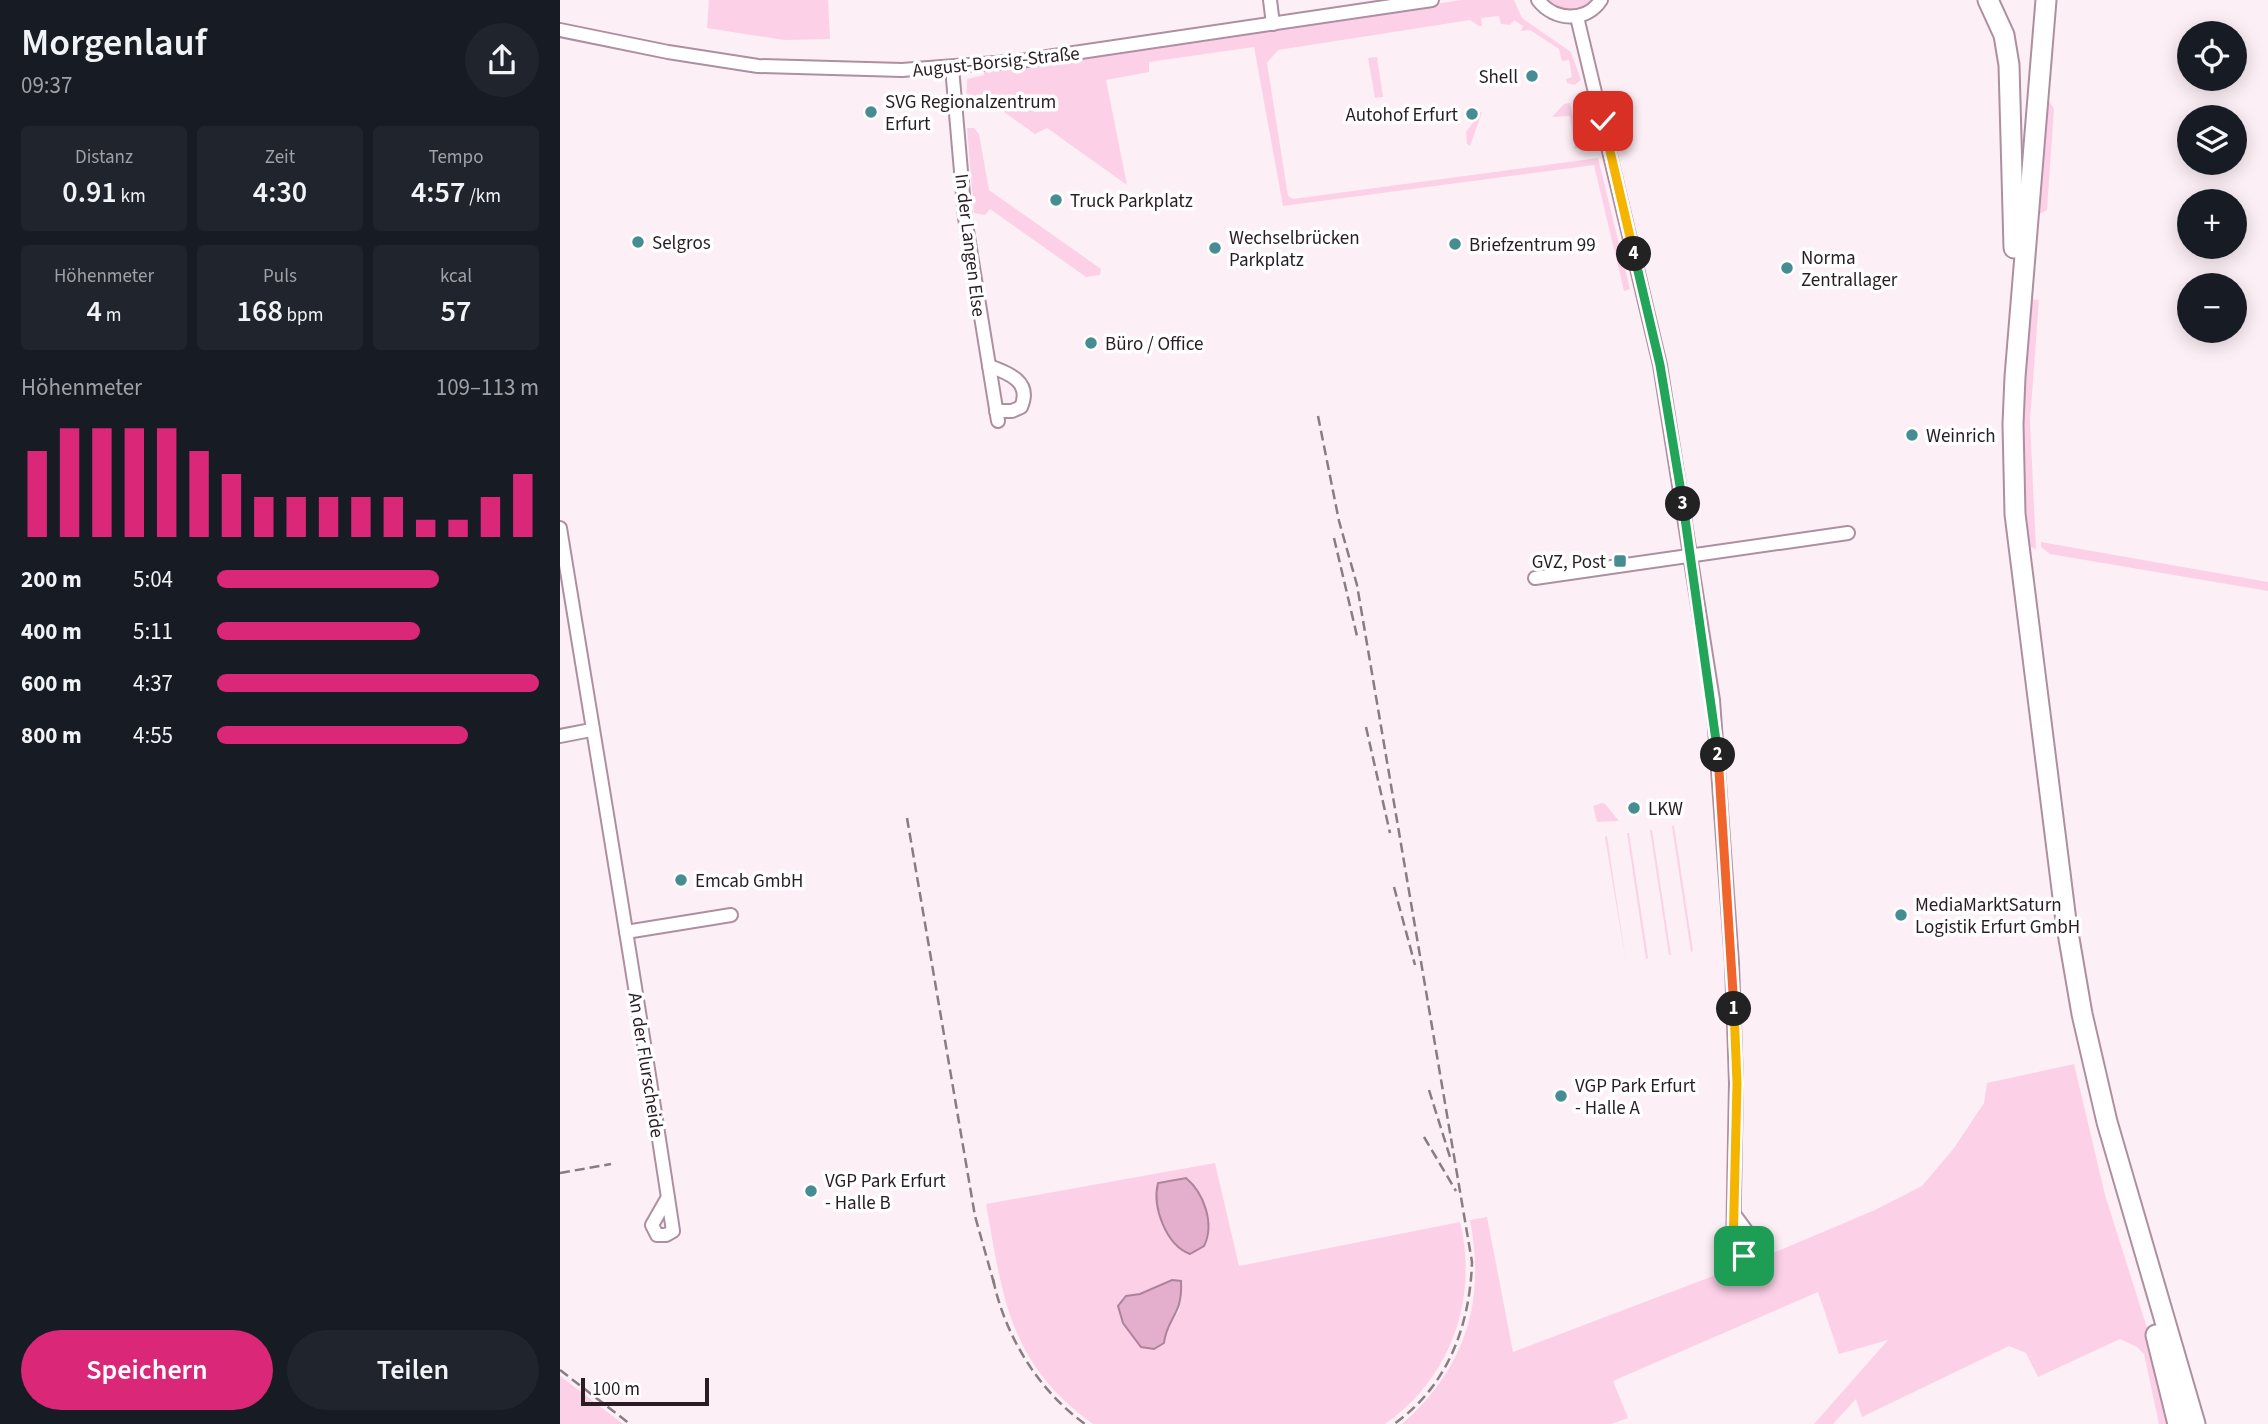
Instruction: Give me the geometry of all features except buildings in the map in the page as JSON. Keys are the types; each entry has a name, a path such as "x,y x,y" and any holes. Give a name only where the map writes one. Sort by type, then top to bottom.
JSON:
{"highway":[{"path":"1988,0 2004,35 2009,65 2014,248"},
{"path":"2034,0 2001,407 2001,475 2042,840 2058,943 2091,1108 2120,1218 2195,1424"},
{"path":"2046,0 2014,389 2015,514 2056,853 2082,1014 2162,1333 2178,1424"}],"street":[{"path":"1270,0 1273,24"},
{"name":"August-Borsig-Straße","path":"560,30 655,50 758,66 876,70 1020,61 1432,0"},
{"path":"1538,0 1554,14 1577,16 1589,12 1601,0"},
{"path":"1577,16 1660,365 1713,703 1726,853 1737,1083 1734,1214"},
{"name":"In der Langen Else","path":"952,67 965,218 997,416 1021,407 1024,391 1021,384 1009,373 989,366"},
{"name":"An der Flurscheide","path":"560,528 668,1198"},
{"path":"1535,578 1847,533"},
{"path":"560,736 591,730"},
{"path":"626,932 731,915"}],"shaded area":[{"path":"709,0 828,0 830,39 784,40 707,28"},
{"path":"1462,0 1514,0 1522,18 1571,52 1581,80 1574,85 1567,83 1566,79 1572,77 1569,60 1562,61 1559,49 1530,30 1521,31 1523,26 1514,20 1510,25 1501,24 1499,16 1481,18 1482,26 1470,20 1278,50 1267,63 1288,196 1293,199 1598,158 1630,289 1624,291 1594,165 1283,206 1254,47 1149,62 1149,72 1106,80 1127,185 1047,128 1035,134 998,108 966,111 967,79 984,75 984,70"},
{"path":"1547,0 1592,0 1570,10"},
{"path":"1377,57 1383,97 1375,98 1368,58"},
{"path":"2044,93 2054,109 2047,210 2034,217"},
{"path":"1585,98 1595,142 1575,149 1570,116 1552,117 1564,104 1570,103 1580,145 1592,142 1586,112 1580,113 1580,100"},
{"path":"1481,112 1470,146 1467,144 1466,132"},
{"path":"967,128 974,128 979,134 989,190 1101,269 1100,275 1086,277 990,209 985,215 974,213"},
{"path":"2028,299 2039,300 2030,421 2036,549 2025,545 2019,481"},
{"path":"2041,542 2268,582 2268,591 2050,554 2041,547"},
{"path":"1602,803 1619,821 1597,822 1593,806"},
{"path":"1672,826 1693,951 1691,952"},
{"path":"1652,830 1671,955 1669,955"},
{"path":"1627,833 1648,958 1646,959"},
{"path":"1607,836 1626,962 1605,837"},
{"path":"2074,1064 2105,1195 2154,1350 2168,1424 2159,1424 2144,1354 2137,1347 2120,1339 2038,1377 2026,1353 2009,1346 1862,1417 1856,1399 1833,1424 1814,1424 1888,1340 1839,1354 1818,1292 1613,1381 1628,1418 1611,1424 1402,1424 1424,1403 1441,1380 1466,1332 1475,1279 1470,1220 1487,1217 1513,1352 1766,1256 1875,1210 1922,1186 1954,1148 1984,1103 1987,1083"},
{"path":"1215,1163 1239,1266 1460,1222 1465,1251 1462,1308 1454,1335 1427,1384 1408,1406 1385,1424 1093,1424 1065,1401 1043,1377 1014,1327 998,1270 986,1204","holes":["1172,1280 1180,1309 1165,1332 1123,1320 1119,1306 1126,1296 1140,1294"]},
{"path":"1186,1178 1203,1200 1208,1219 1204,1246 1190,1254 1181,1249 1168,1234 1157,1203 1158,1183"},
{"path":"1172,1280 1181,1281 1180,1302 1164,1343 1154,1349 1141,1347 1123,1323 1118,1306 1126,1296 1140,1294"},
{"path":"560,1376 623,1424 560,1424"}],"railway":[{"path":"1318,416 1339,521 1357,585 1472,1262 1467,1309 1461,1331 1442,1373 1429,1392 1394,1424"},
{"path":"1334,538 1357,636"},
{"path":"1366,727 1390,833"},
{"path":"907,818 975,1216 995,1287"},
{"path":"1394,887 1415,965"},
{"path":"1429,1090 1450,1157"},
{"path":"1424,1137 1456,1191"},
{"path":"560,1173 611,1164"},
{"path":"993,1279 1006,1321 1026,1360 1052,1395 1085,1424"},
{"path":"560,1370 630,1424"}],"place":[{"name":"Shell","path":"1532,76"},
{"name":"SVG Regionalzentrum Erfurt","path":"871,112"},
{"name":"Autohof Erfurt","path":"1472,114"},
{"name":"Truck Parkplatz","path":"1056,200"},
{"name":"Selgros","path":"638,242"},
{"name":"Briefzentrum 99","path":"1455,244"},
{"name":"Wechselbrücken Parkplatz","path":"1215,248"},
{"name":"Norma Zentrallager","path":"1787,268"},
{"name":"Büro / Office","path":"1091,343"},
{"name":"Weinrich","path":"1912,435"},
{"name":"GVZ, Post","path":"1620,561"},
{"name":"LKW","path":"1634,808"},
{"name":"Emcab GmbH","path":"681,880"},
{"name":"MediaMarktSaturn Logistik Erfurt GmbH","path":"1901,915"},
{"name":"VGP Park Erfurt - Halle A","path":"1561,1096"},
{"name":"VGP Park Erfurt - Halle B","path":"811,1191"}],"route":[{"path":"1603,121 1660,365 1713,703 1726,853 1737,1083 1733,1250 1744,1256"}]}
